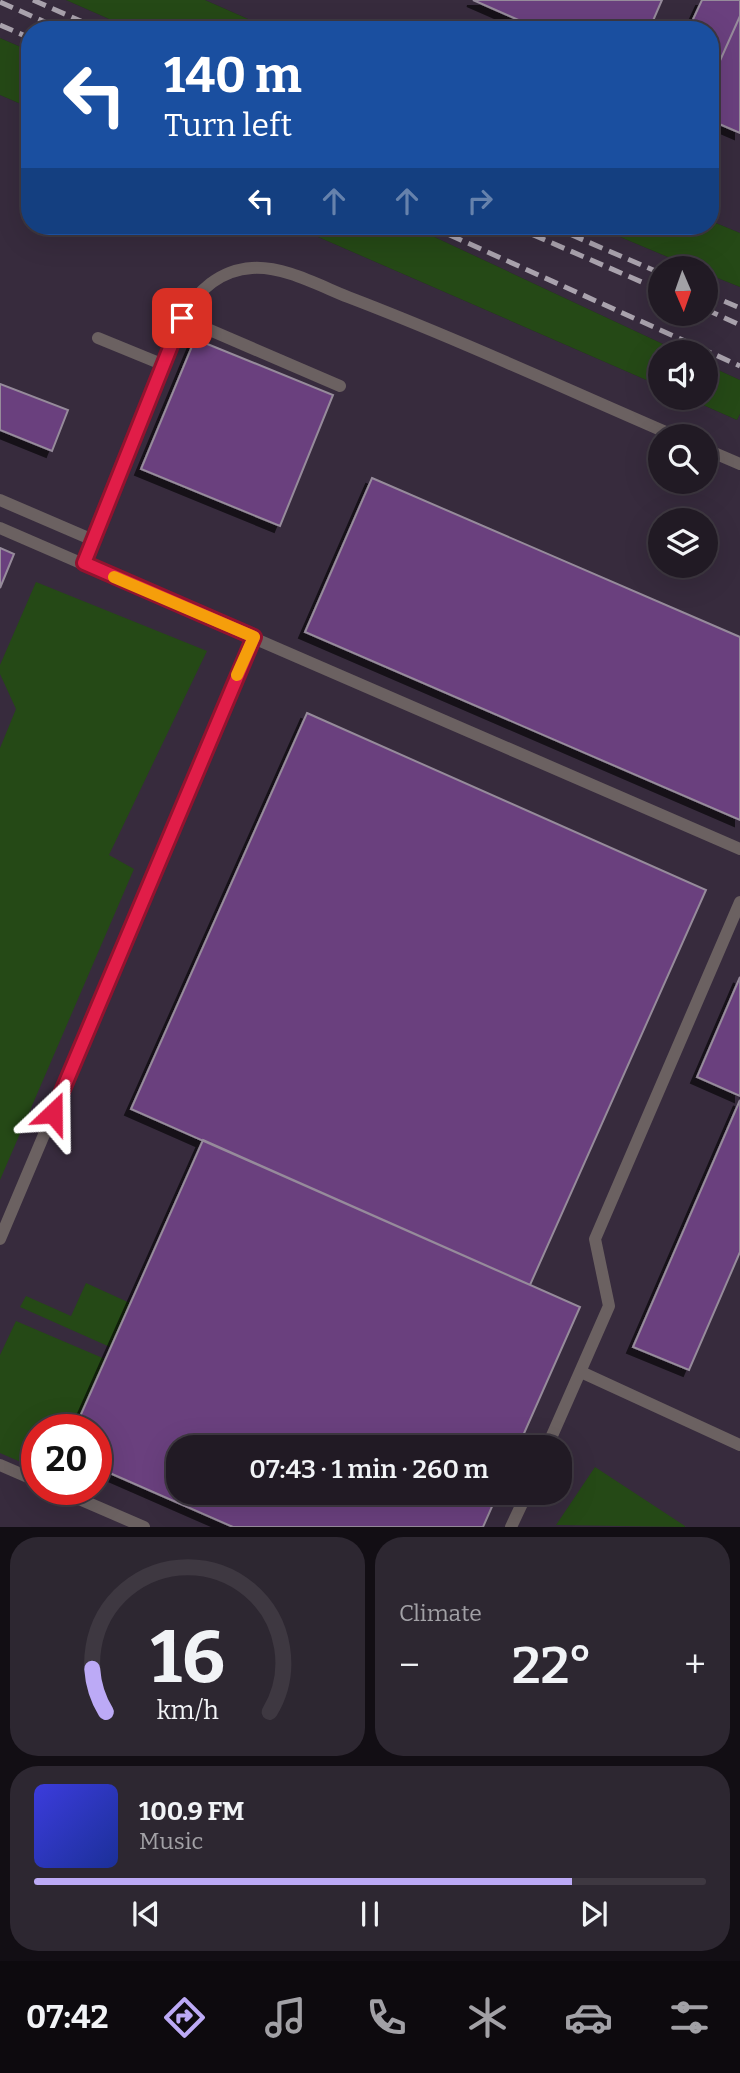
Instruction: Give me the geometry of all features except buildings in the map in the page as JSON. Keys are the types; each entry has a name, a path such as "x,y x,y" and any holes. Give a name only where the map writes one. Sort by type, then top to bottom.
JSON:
{"lane":[{"path":"84,563 182,318 198,293 222,276 250,268 279,270 371,306 648,424"},
{"path":"182,318 340,386"},
{"path":"99,338 164,365"},
{"path":"718,455 740,464"},
{"path":"0,500 93,540"},
{"path":"0,527 740,849"},
{"path":"0,1238 254,637"},
{"path":"553,1435 609,1306 595,1239 740,902"},
{"path":"581,1373 740,1446"},
{"path":"0,1465 21,1474"},
{"path":"93,1505 144,1527"},
{"path":"511,1527 521,1505"}],"shaded area":[{"path":"0,0 66,0 114,21 21,21 21,47 0,38"},
{"path":"205,0 740,0 740,233 719,224 719,21 253,21"},
{"path":"0,95 21,104 21,235 314,235 648,381 648,410 714,410 737,420 740,414 740,1527 0,1527"},
{"path":"430,235 615,235 665,256 648,256 648,326 718,326 718,278 740,287 740,380 718,370 718,340 654,340"}],"green space":[{"path":"66,0 205,0 253,21 114,21"},
{"path":"0,38 21,47 21,104 0,95"},
{"path":"719,224 740,233 740,287 718,278 718,256 665,256 615,235 719,235"},
{"path":"314,235 430,235 654,340 648,340 648,381"},
{"path":"718,370 740,380 740,414 737,420 714,410 718,410"},
{"path":"36,582 207,651 109,855 134,869 0,1180 0,748 16,709 0,674 0,665"},
{"path":"86,1283 130,1303 110,1347 20,1307 26,1296 71,1316"},
{"path":"16,1321 105,1359 81,1414 21,1414 21,1462 0,1453 0,1355"},
{"path":"595,1467 685,1527 556,1525 572,1505"}],"railway":[{"path":"33,0 81,21"},
{"path":"0,2 43,21"},
{"path":"0,25 21,34"},
{"path":"450,235 740,366"},
{"path":"534,235 648,285"},
{"path":"572,235 648,268"},
{"path":"718,299 740,308"},
{"path":"718,315 740,325"}],"slow traffic":[{"path":"114,577 254,637 237,675"}],"route":[{"path":"53,1113 254,637 84,563 182,318"}]}
